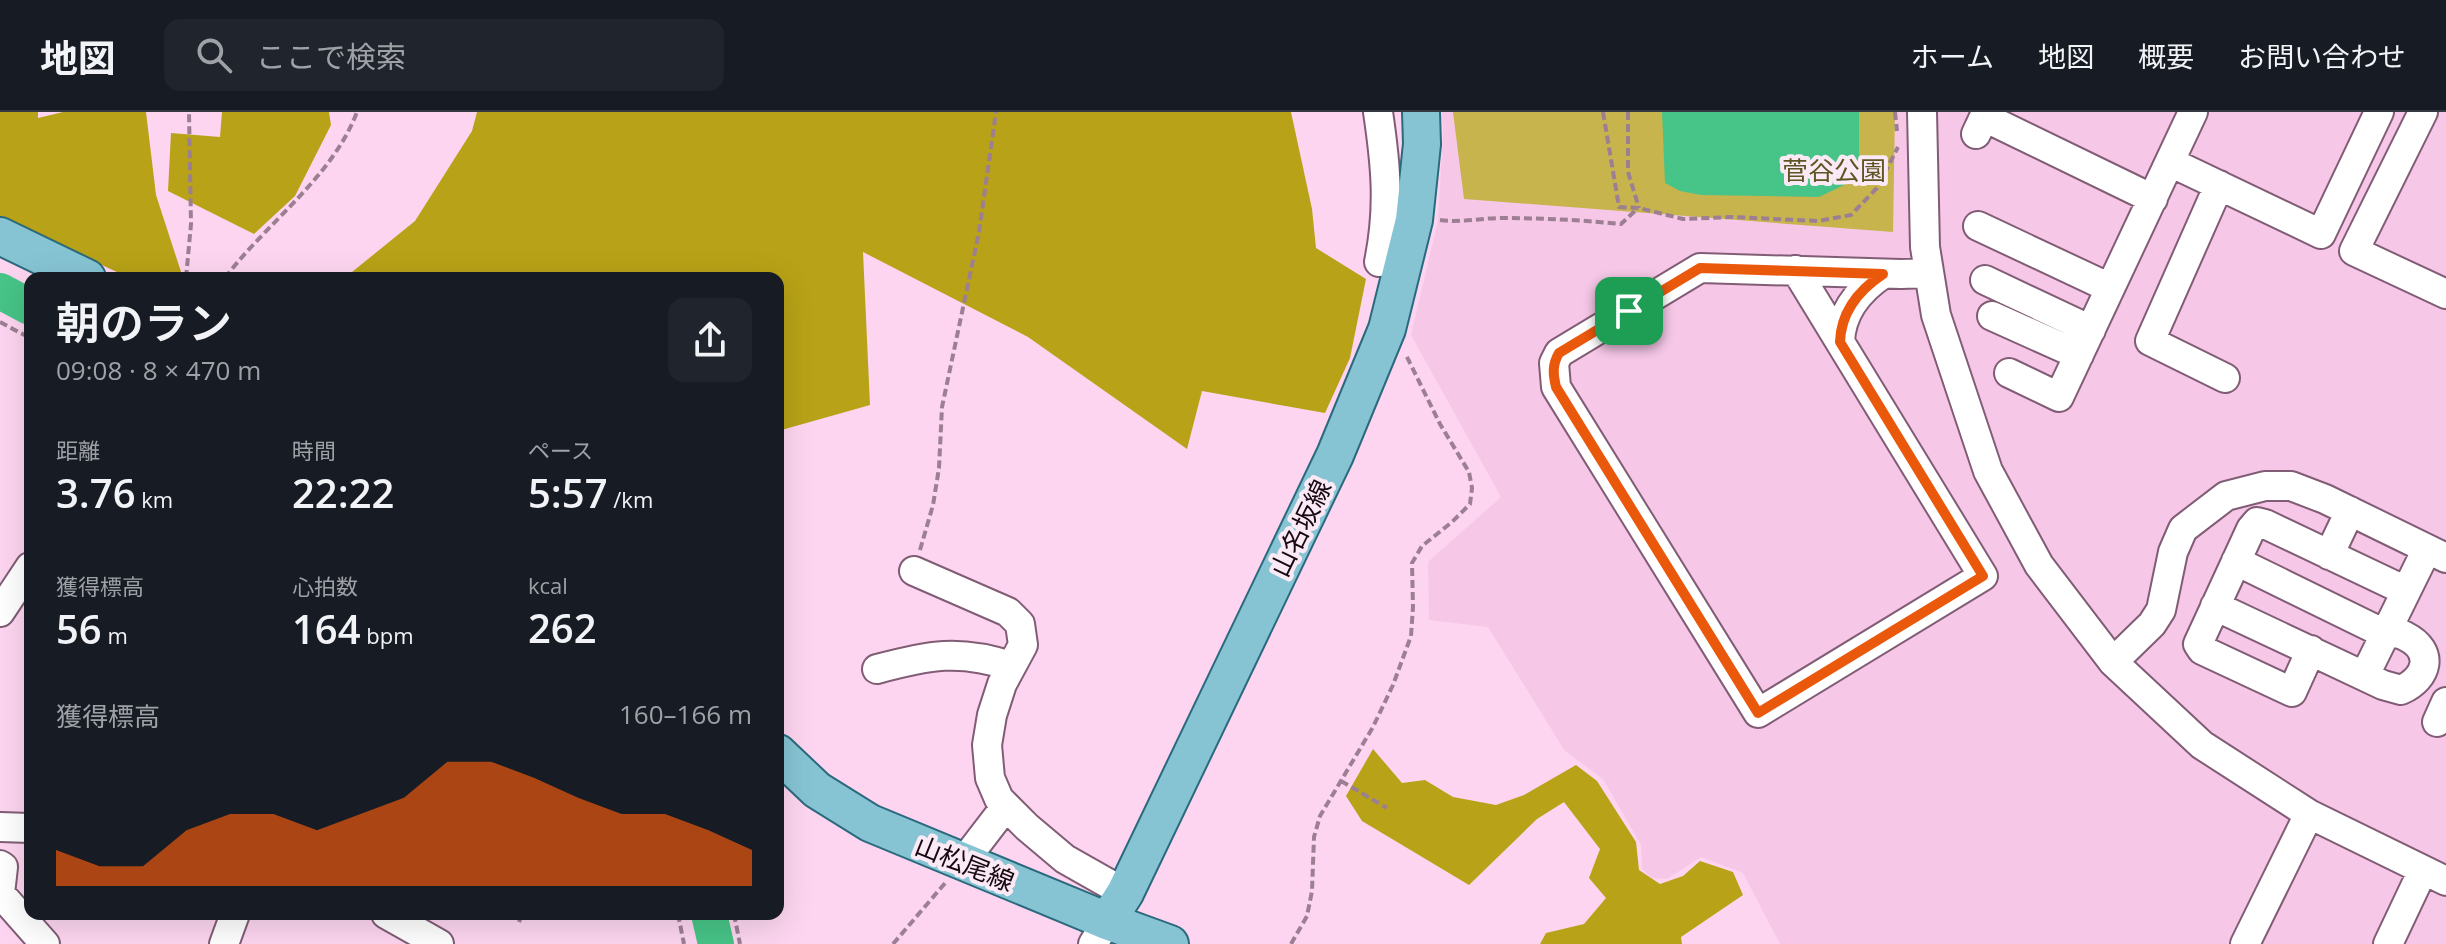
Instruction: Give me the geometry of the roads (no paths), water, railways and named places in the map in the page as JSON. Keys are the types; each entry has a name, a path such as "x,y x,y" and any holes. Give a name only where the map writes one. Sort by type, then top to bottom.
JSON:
{"main road":[{"name":"山名坂線","path":"1108,920 1335,455 1387,329 1414,220 1422,144 1421,112"},
{"path":"0,236 75,272"},
{"name":"山松尾線","path":"784,759 817,790 870,823 1170,944"}],"street":[{"path":"1378,112 1386,166 1386,227 1379,262"},
{"path":"1922,112 1925,247 1936,315 1988,471 2039,565 2113,662 2202,745 2309,814 2434,876 2388,944"},
{"path":"2009,373 2059,397 2193,112"},
{"path":"2170,162 2321,234 2379,112"},
{"path":"2423,112 2354,251 2446,294"},
{"path":"1976,134 1984,117 2153,199"},
{"path":"2219,185 2150,341 2225,378"},
{"path":"1978,226 2110,288"},
{"path":"1796,270 1983,576 1758,713 1556,387 1554,363 1559,353 1700,268 1796,270 1883,274 1929,273"},
{"path":"1840,342 1848,307 1868,284 1883,274"},
{"path":"1985,280 2091,330"},
{"path":"1992,316 2079,355"},
{"path":"2113,662 2152,624 2161,610 2173,552 2183,529 2226,496 2265,486 2291,486 2436,553 2406,591 2365,675"},
{"path":"2329,555 2350,511"},
{"path":"2311,650 2292,692 2202,650 2198,644 2257,522 2406,591"},
{"path":"2215,606 2383,685 2401,690 2417,683 2424,671 2425,658 2419,645 2402,634 2379,631 2236,561"},
{"path":"914,571 1008,612 1020,624 1023,645 1002,684 992,715 987,745 990,778 999,799 1065,859 1108,920"},
{"path":"0,612 24,576"},
{"path":"877,669 944,654 984,657 1011,666"},
{"path":"963,862 1006,806"},
{"path":"2245,944 2309,814"},
{"path":"0,827 24,828"},
{"path":"0,865 3,867 0,896 45,944"},
{"path":"224,944 233,920"},
{"path":"397,920 439,944"}],"waterway":[{"path":"0,291 24,304"},
{"path":"710,920 716,944"}],"park label":[{"name":"菅谷公園","path":"1834,170"}]}
